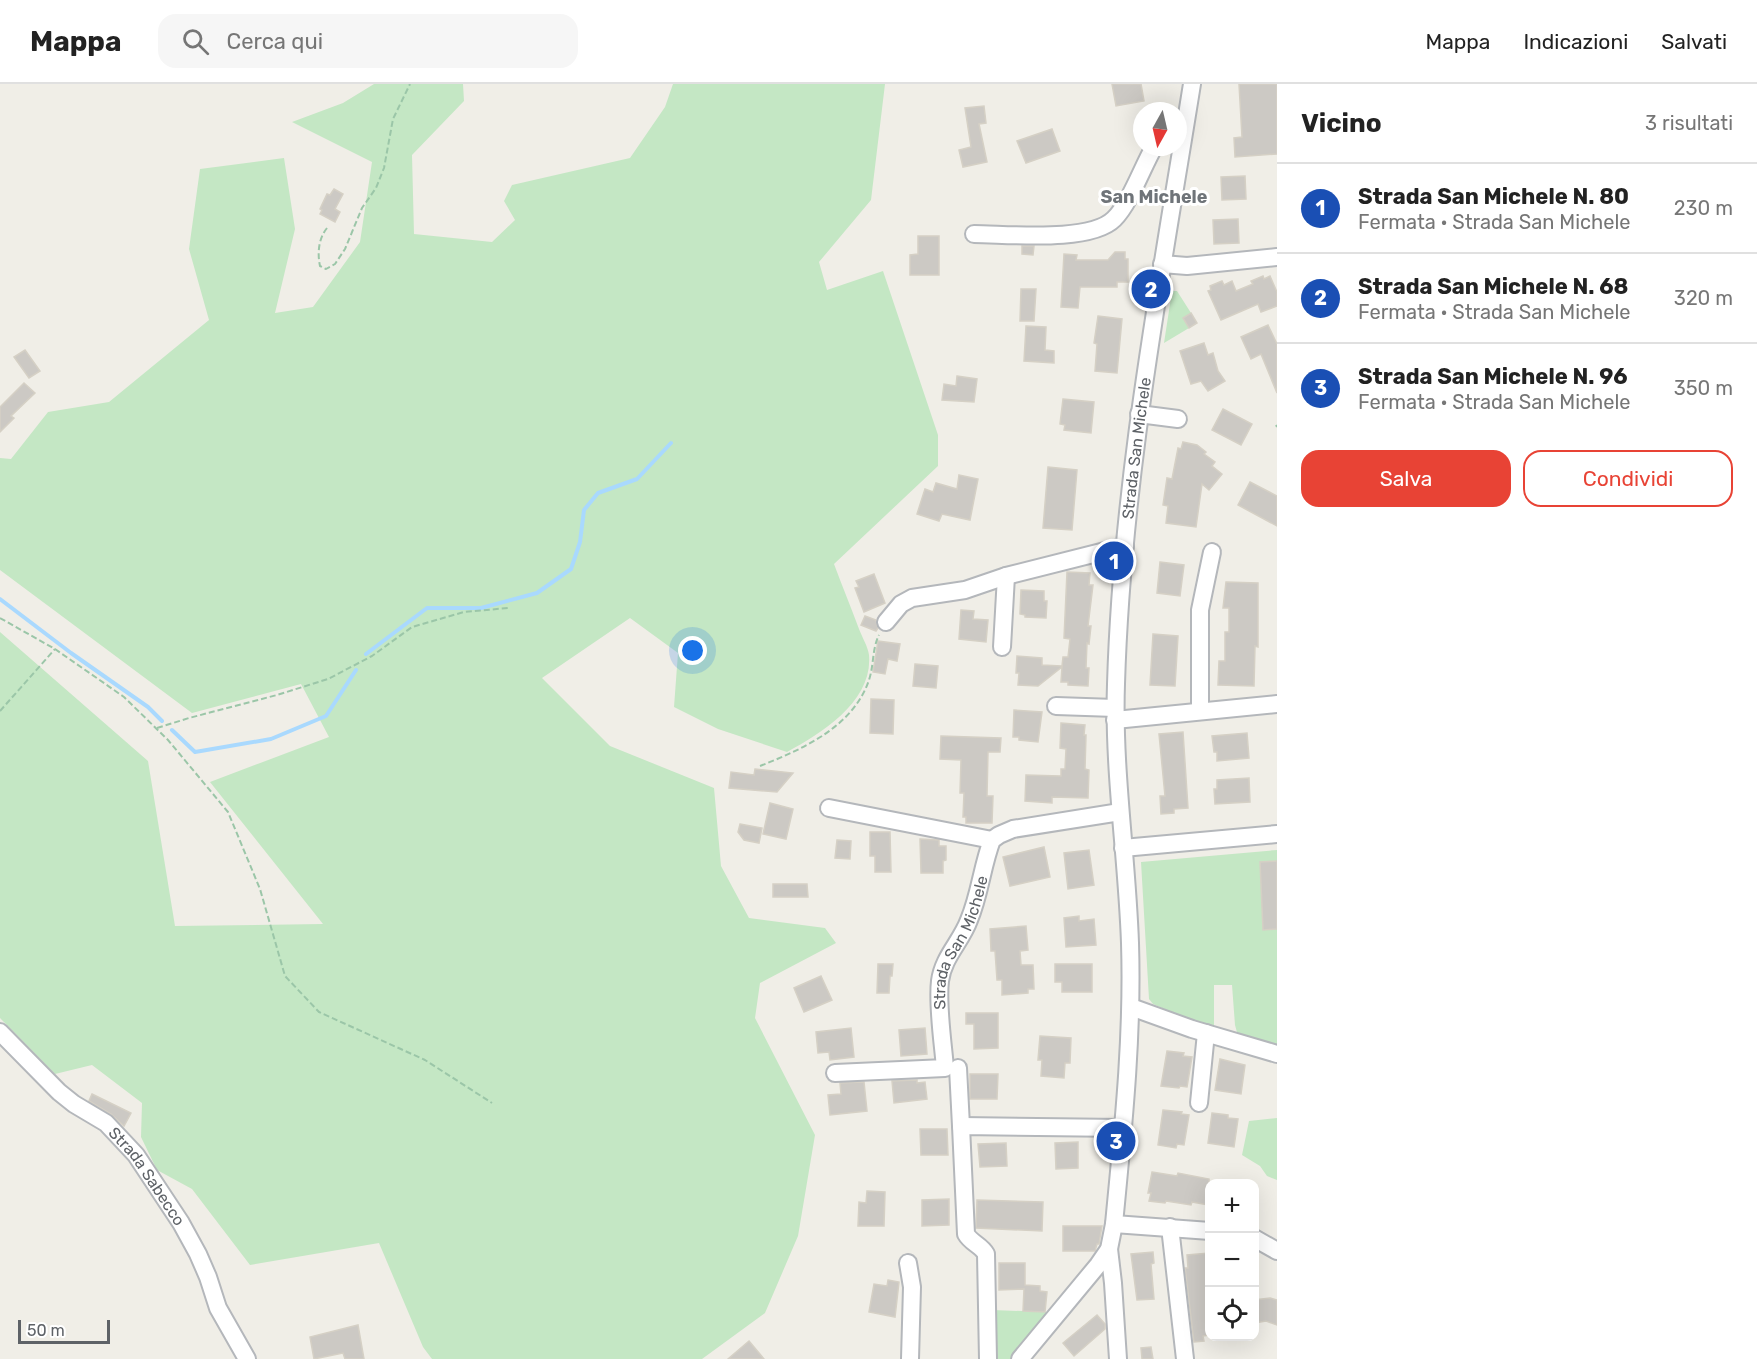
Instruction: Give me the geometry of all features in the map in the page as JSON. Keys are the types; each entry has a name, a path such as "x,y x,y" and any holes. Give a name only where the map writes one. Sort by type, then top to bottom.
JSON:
{"street":[{"name":"Strada San Michele","path":"1187,107 1192,84"},
{"path":"974,234 1061,235 1092,231 1106,226 1115,219 1123,207 1149,156"},
{"name":"Strada San Michele","path":"1020,1359 1050,1325 1108,1249 1114,1224 1129,1058 1131,1007 1130,940 1115,714 1118,629 1139,414 1178,156"},
{"path":"1162,264 1187,266 1277,256"},
{"path":"1139,414 1178,419"},
{"path":"886,622 902,604 912,598 965,590 1006,576 1125,546"},
{"path":"1200,711 1200,610 1212,552"},
{"path":"1002,647 1006,576"},
{"path":"1056,706 1115,714 1200,711 1277,704"},
{"path":"829,808 992,840 1013,829 1120,812"},
{"path":"1123,848 1277,834"},
{"name":"Strada San Michele","path":"835,1073 945,1068 940,984 943,967 947,956 958,943 970,920 992,840"},
{"path":"1131,1007 1277,1054"},
{"name":"Strada Sabecco","path":"0,1032 59,1092 106,1123 136,1155 181,1223 198,1254 221,1314 247,1359"},
{"path":"1198,1103 1206,1033"},
{"path":"958,1068 966,1234 969,1240 983,1249 986,1254 988,1359"},
{"path":"961,1126 1123,1128"},
{"path":"1114,1224 1205,1231"},
{"path":"1170,1227 1185,1359"},
{"path":"1259,1241 1277,1251"},
{"path":"1108,1249 1113,1283 1118,1359"},
{"path":"908,1263 912,1287 910,1359"}],"path":[{"path":"327,228 320,242 319,260 320,266 326,269 335,264 345,249 362,208 376,188 384,168 393,119 410,84"},
{"path":"157,729 328,680 372,656 412,627 464,612 508,608"},
{"path":"0,618 55,650 124,697 157,729 228,812 260,889 285,976 319,1012 425,1060 492,1103"},
{"path":"760,766 798,751 824,734 854,707 869,678 874,647 886,622"},
{"path":"0,711 55,650"}],"green space":[{"path":"374,84 463,84 464,101 412,155 414,234 492,242 515,220 504,201 512,185 630,158 665,107 673,84 885,84 871,200 819,262 827,290 883,271 938,435 938,466 834,564 869,655 868,672 863,687 854,701 830,725 787,752 718,729 674,707 678,653 630,618 542,678 610,746 714,788 721,866 749,918 825,928 836,943 760,983 755,1018 815,1135 798,1236 765,1313 702,1359 432,1359 423,1347 379,1243 250,1265 192,1189 157,1170 141,1137 142,1103 92,1065 55,1074 0,1018 0,632 148,761 175,926 323,924 210,782 329,737 301,684 192,713 0,570 0,458 11,459 48,412 109,402 209,320 189,249 200,169 284,158 295,229 275,313 313,307 360,242 372,162 292,122 343,103"},
{"path":"1172,291 1177,291 1191,313 1183,318 1189,328 1164,343"},
{"path":"1277,850 1277,1049 1238,1036 1232,985 1214,985 1214,1026 1195,1022 1153,1004 1149,999 1141,862"},
{"path":"1277,1118 1277,1180 1267,1176 1260,1166 1242,1155 1249,1121"},
{"path":"992,1310 1048,1312 1010,1359 994,1359"}],"building":[{"path":"1112,84 1141,84 1144,101 1116,106"},
{"path":"1239,84 1277,84 1277,154 1235,157 1234,138 1242,137"},
{"path":"984,106 986,123 979,124 987,162 963,167 959,150 971,147 965,108"},
{"path":"1052,129 1060,151 1026,163 1017,141"},
{"path":"1245,176 1246,199 1222,200 1221,177"},
{"path":"334,189 343,194 335,209 340,212 335,222 320,214 327,194 330,195"},
{"path":"1238,219 1239,243 1214,244 1213,220"},
{"path":"918,236 939,236 939,275 910,275 910,255 918,254"},
{"path":"1022,246 1034,246 1033,255 1022,254"},
{"path":"1115,252 1125,252 1125,259 1128,259 1128,282 1117,282 1117,287 1080,287 1078,308 1061,307 1064,254 1077,255 1076,260 1108,260"},
{"path":"1263,276 1264,279 1270,276 1277,292 1277,306 1261,312 1258,304 1221,320 1208,291 1211,290 1210,286 1222,281 1224,285 1232,281 1236,291 1253,284 1251,281"},
{"path":"1021,289 1036,289 1034,321 1020,321"},
{"path":"1191,313 1197,323 1189,328 1183,318"},
{"path":"1098,316 1122,319 1117,373 1095,371 1097,344 1094,343"},
{"path":"1268,325 1277,344 1277,393 1261,354 1251,359 1241,337"},
{"path":"1026,326 1046,327 1045,350 1054,351 1054,363 1024,361"},
{"path":"1204,343 1208,355 1213,353 1218,371 1225,381 1208,391 1201,381 1191,384 1180,351"},
{"path":"25,350 40,371 29,378 14,357"},
{"path":"957,376 977,379 974,402 942,400 944,384 956,386"},
{"path":"24,383 35,393 11,416 14,418 0,432 0,407"},
{"path":"1063,399 1094,402 1091,433 1064,430 1065,425 1060,424"},
{"path":"1223,409 1252,424 1241,445 1212,430"},
{"path":"1183,442 1197,445 1206,452 1204,454 1215,462 1212,466 1222,474 1209,490 1202,484 1196,527 1166,523 1168,506 1163,505 1167,478 1172,479 1178,448 1181,449"},
{"path":"1048,467 1077,470 1072,530 1043,528"},
{"path":"959,475 978,479 970,520 942,514 939,521 917,514 925,489 933,492 936,483 957,489"},
{"path":"1250,482 1277,496 1277,526 1238,505"},
{"path":"1160,562 1184,565 1180,596 1157,593"},
{"path":"1067,572 1090,573 1089,585 1093,585 1088,626 1091,626 1089,644 1087,643 1088,686 1068,685 1068,682 1061,682 1062,667 1038,686 1018,685 1017,656 1042,658 1042,665 1062,666 1063,657 1068,657 1070,639 1064,638"},
{"path":"874,574 885,603 864,612 855,588 859,587 856,581"},
{"path":"1226,582 1258,583 1258,647 1255,646 1254,686 1218,685 1219,661 1225,661 1225,632 1229,632 1229,608 1223,608"},
{"path":"1021,590 1044,591 1044,601 1047,601 1046,618 1025,617 1020,614"},
{"path":"961,610 974,611 973,619 988,620 986,642 959,639"},
{"path":"865,616 876,620 878,628 876,631 861,625"},
{"path":"1153,634 1178,636 1175,686 1150,685"},
{"path":"878,641 900,644 897,661 888,659 885,674 873,672"},
{"path":"915,664 938,666 936,688 913,686"},
{"path":"871,699 894,700 893,734 870,733"},
{"path":"1014,710 1042,712 1038,742 1013,737"},
{"path":"1061,723 1085,725 1085,769 1089,770 1088,798 1052,797 1052,803 1025,801 1026,775 1061,776 1061,769 1065,769 1066,749 1060,748"},
{"path":"1183,732 1188,808 1174,809 1174,813 1161,814 1160,796 1165,796 1159,734"},
{"path":"1247,733 1249,758 1217,761 1212,736"},
{"path":"941,736 1001,738 1000,752 988,752 987,796 993,796 992,823 966,823 966,817 963,817 964,793 960,793 961,760 940,759"},
{"path":"755,769 793,773 777,792 729,788 731,772 754,775"},
{"path":"1249,778 1250,802 1215,804 1214,789 1217,789 1217,780"},
{"path":"770,803 793,809 786,839 763,834"},
{"path":"740,824 762,828 759,843 744,840 738,832"},
{"path":"870,832 890,832 891,872 875,872 875,856 870,856"},
{"path":"920,839 939,840 939,846 946,846 943,873 921,873"},
{"path":"837,840 851,841 850,859 835,858"},
{"path":"1044,847 1050,877 1010,886 1003,857"},
{"path":"1089,850 1094,885 1068,889 1064,853"},
{"path":"1277,861 1277,929 1263,930 1260,862"},
{"path":"773,884 807,884 808,897 773,897"},
{"path":"1079,916 1079,921 1094,919 1096,945 1066,947 1064,918"},
{"path":"1026,926 1028,950 1020,951 1021,965 1033,965 1034,989 1028,989 1028,993 1002,995 1002,980 997,980 995,951 991,951 990,929"},
{"path":"878,964 893,964 889,993 877,993"},
{"path":"1055,964 1092,964 1092,992 1062,992 1062,982 1055,982"},
{"path":"821,976 832,1000 804,1012 794,988"},
{"path":"966,1013 998,1013 998,1048 974,1049 974,1024 966,1024"},
{"path":"851,1028 854,1057 830,1060 829,1052 818,1053 816,1032"},
{"path":"925,1028 927,1054 901,1056 899,1030"},
{"path":"1040,1036 1071,1038 1070,1063 1065,1063 1064,1078 1041,1076 1042,1060 1038,1060"},
{"path":"1167,1051 1184,1053 1183,1056 1192,1057 1187,1087 1161,1086"},
{"path":"1220,1059 1245,1065 1241,1094 1215,1090"},
{"path":"970,1074 998,1074 997,1099 970,1099"},
{"path":"917,1080 917,1083 925,1082 927,1099 894,1103 892,1081"},
{"path":"864,1082 867,1111 830,1115 828,1095 841,1094 840,1083"},
{"path":"92,1094 131,1113 124,1126 111,1114 89,1101"},
{"path":"1163,1110 1189,1115 1184,1145 1177,1144 1176,1148 1158,1145"},
{"path":"1212,1113 1238,1119 1234,1147 1208,1143"},
{"path":"920,1129 947,1129 948,1155 921,1155"},
{"path":"1078,1142 1078,1168 1056,1169 1055,1143"},
{"path":"1006,1143 1007,1166 980,1167 978,1144"},
{"path":"1152,1172 1177,1176 1178,1173 1209,1179 1205,1179 1205,1204 1149,1201 1151,1193 1148,1193"},
{"path":"867,1191 885,1192 884,1226 858,1226 859,1202 866,1203"},
{"path":"949,1199 949,1225 922,1226 922,1200"},
{"path":"977,1200 1043,1202 1042,1231 976,1228"},
{"path":"1063,1226 1102,1226 1099,1244 1095,1251 1063,1251"},
{"path":"1153,1252 1154,1263 1151,1264 1154,1299 1137,1300 1131,1254"},
{"path":"1205,1253 1204,1341 1194,1342 1185,1268 1188,1268 1187,1255"},
{"path":"999,1263 1025,1263 1025,1285 1040,1286 1040,1291 1047,1292 1045,1312 1023,1311 1024,1289 999,1290"},
{"path":"888,1280 899,1282 895,1317 869,1312 874,1284 887,1286"},
{"path":"1259,1299 1277,1300 1277,1325 1266,1321 1259,1322"},
{"path":"1097,1315 1105,1324 1105,1329 1074,1356 1063,1343"},
{"path":"358,1325 364,1359 345,1359 343,1353 314,1359 310,1337"},
{"path":"749,1341 764,1359 728,1359"},
{"path":"1151,1347 1153,1359 1142,1359 1141,1348"}],"waterway":[{"path":"366,654 427,608 481,608 537,593 571,569 580,542 584,510 598,493 637,479 671,443"},
{"path":"0,599 148,707 162,721"},
{"path":"172,730 195,752 271,739 326,716 356,670"}],"place":[{"name":"Strada San Michele N. 68","path":"1151,289"},
{"name":"Strada San Michele N. 80","path":"1114,561"},
{"name":"Strada San Michele N. 96","path":"1116,1141"}],"district":[{"name":"San Michele","path":"1154,197"}]}
